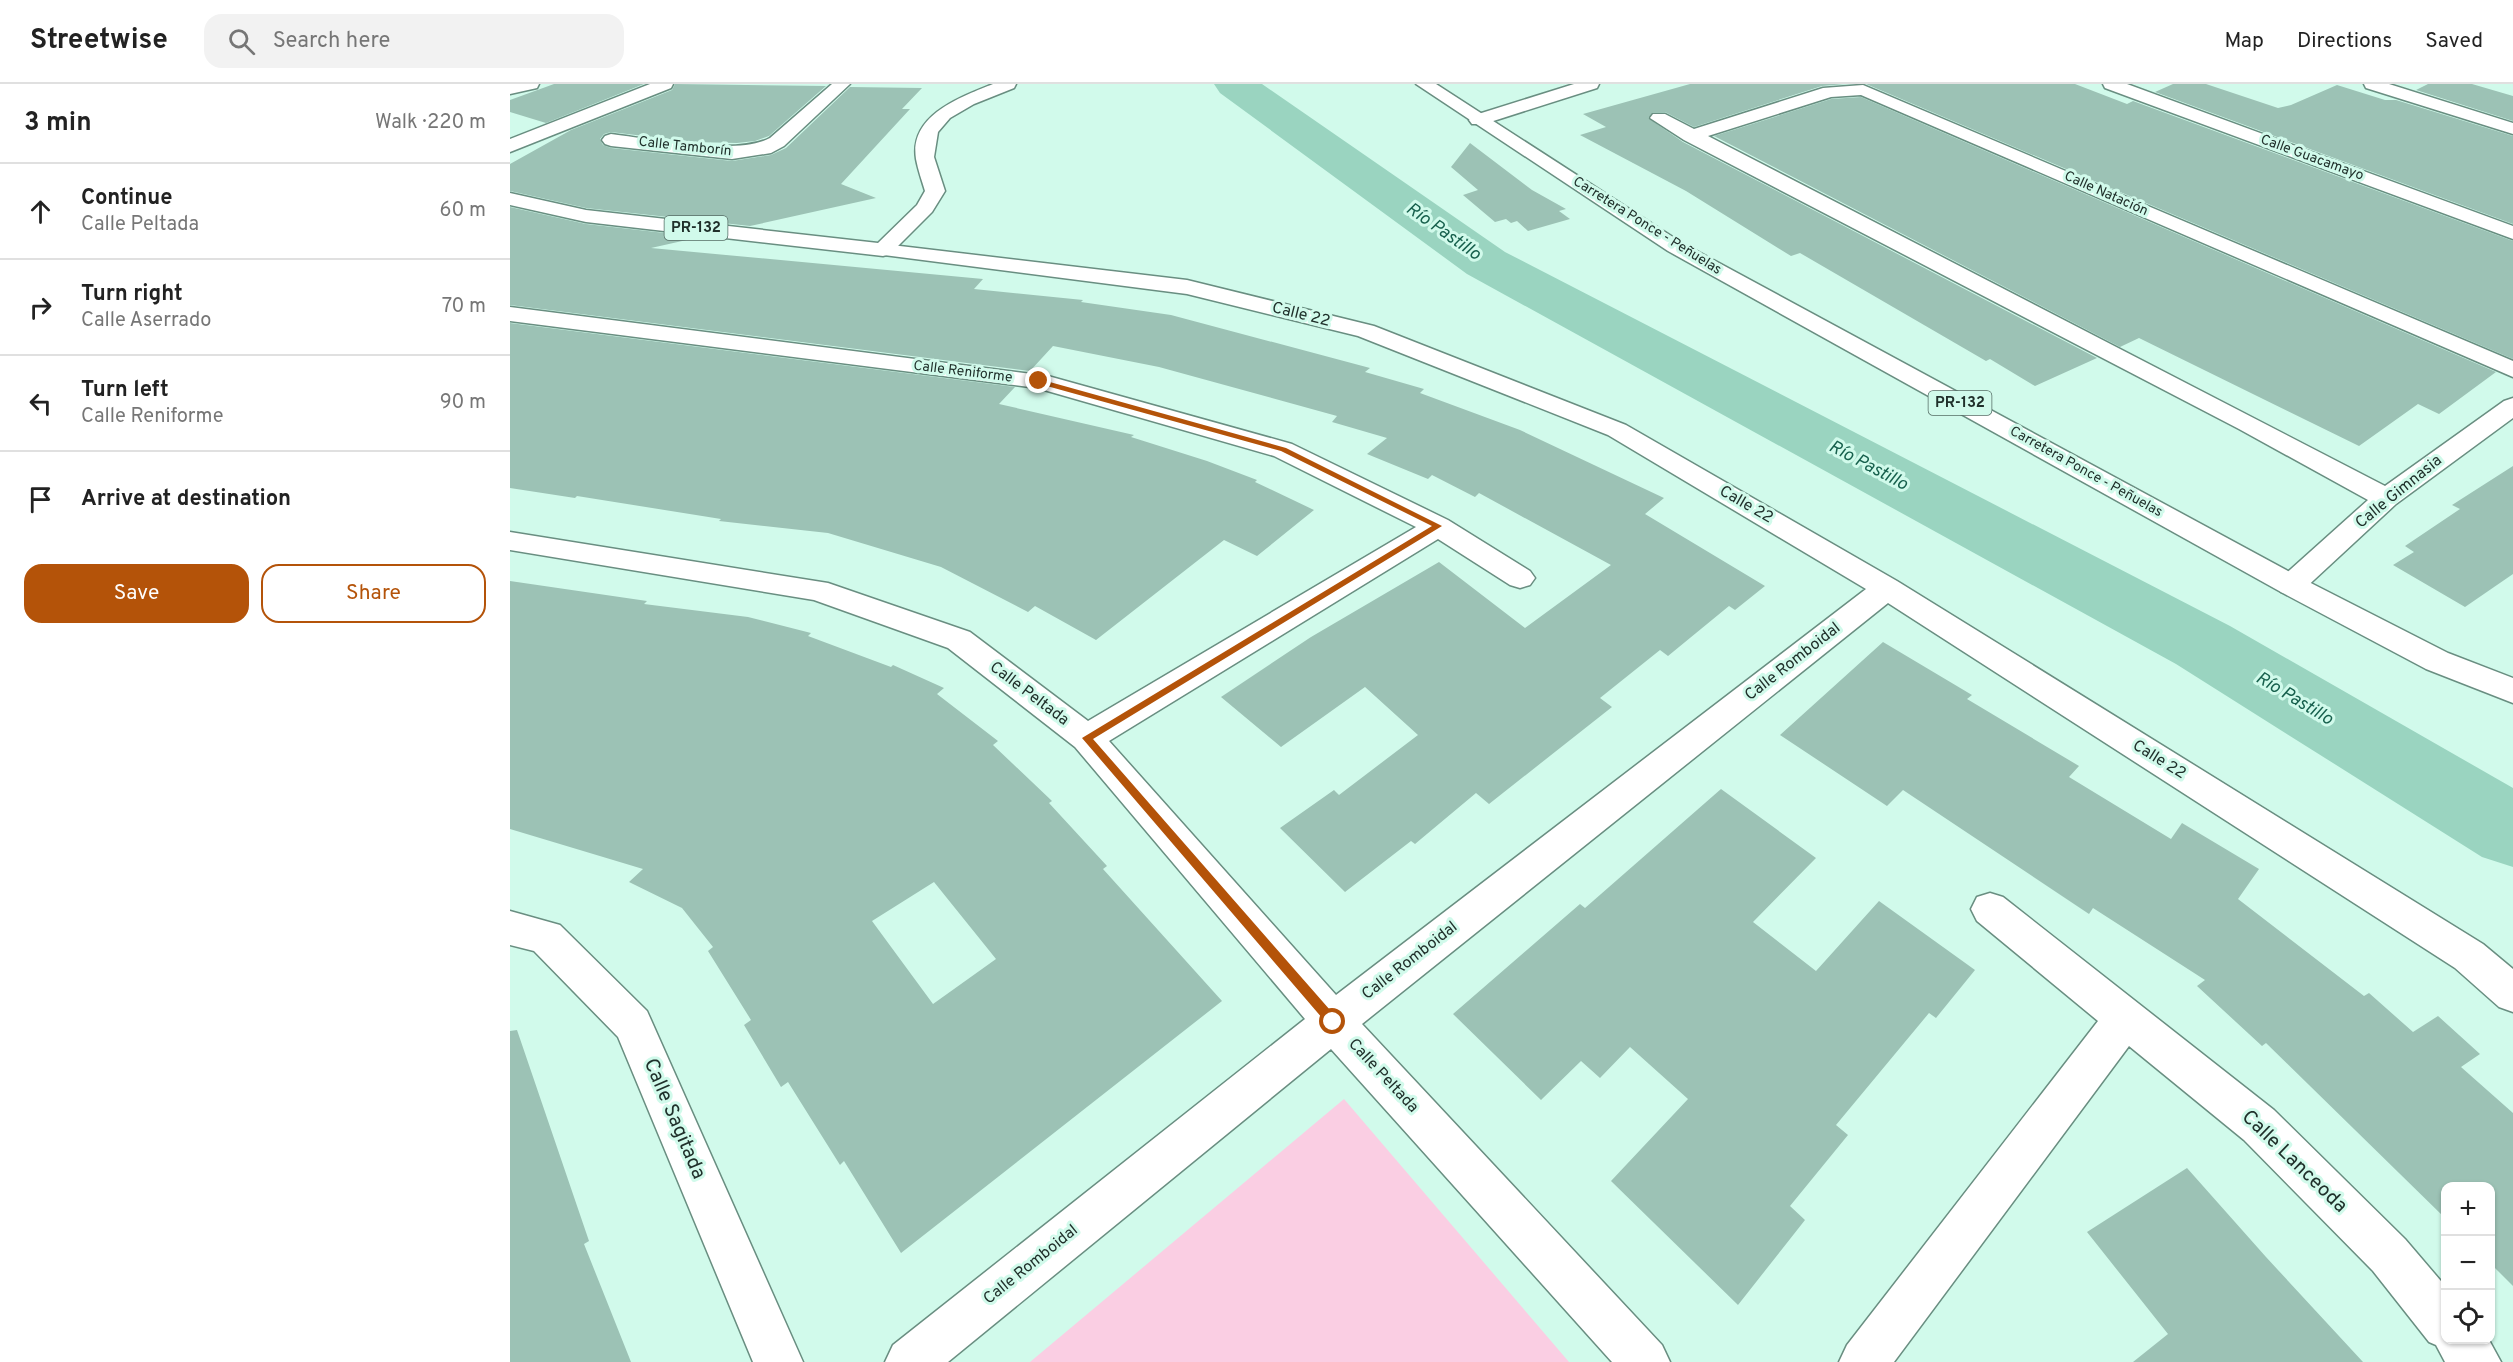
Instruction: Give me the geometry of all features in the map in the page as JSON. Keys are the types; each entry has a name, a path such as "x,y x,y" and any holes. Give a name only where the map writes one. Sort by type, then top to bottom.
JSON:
{"street":[{"path":"510,89 531,84"},
{"path":"510,146 665,84"},
{"name":"Calle Tamborín","path":"611,140 732,153 764,149 777,142 842,84"},
{"path":"883,250 925,208 935,191 925,157 929,132 944,114 1008,84"},
{"name":"Carretera Ponce - Peñuelas","path":"1424,84 1675,247 2291,585 2437,662 2513,691"},
{"path":"1478,120 1591,84"},
{"name":"Calle Guacamayo","path":"2111,84 2513,233"},
{"path":"2372,84 2513,129"},
{"name":"Calle Natación","path":"1690,136 1828,92 1863,90 2513,370"},
{"path":"1659,118 2386,498"},
{"name":"PR-132","path":"510,199 586,216 883,250"},
{"name":"Calle 22","path":"883,250 1187,287 1366,331 1617,430 1887,588 2469,956 2513,994"},
{"name":"Calle Reniforme","path":"510,314 1039,381 1283,450 1438,526 1520,578"},
{"name":"Calle Gimnasia","path":"2291,585 2386,498 2513,406"},
{"path":"1087,738 1438,526"},
{"name":"Calle Peltada","path":"510,541 818,590 959,640 1087,738 1333,1022 1645,1362"},
{"name":"Calle Romboidal","path":"910,1362 1333,1022 1887,588"},
{"name":"Calle Lanceoda","path":"1990,909 2259,1125 2389,1255 2441,1320"},
{"name":"Calle Sagitada","path":"510,928 546,937 633,1024 778,1362"},
{"path":"1864,1362 2126,1017"},
{"path":"2461,1344 2476,1362"}],"shaded area":[{"path":"1344,1099 1569,1362 1030,1362"}],"building":[{"path":"554,84 644,84 546,123 510,112 510,100"},
{"path":"675,84 826,86 769,136 755,141 693,142 611,132 604,134 600,139 603,145 611,148 732,161 771,155 786,148 850,87 922,88 902,109 910,109 841,184 876,198 750,226 586,208 510,191 510,164 571,130 672,90"},
{"path":"1690,84 1846,84 1822,86 1694,127 1665,112 1653,112 1648,118 1683,142 2097,358 2035,386 1990,359 1986,361 1800,253 1791,256 1686,191 1580,135 1606,127 1583,114"},
{"path":"1866,84 2075,84 2127,104 2133,101 2513,241 2513,359"},
{"path":"2173,84 2206,84 2278,108 2291,105 2337,85 2385,100 2396,100 2513,136 2513,224 2155,92"},
{"path":"2428,84 2472,84 2513,96 2513,121 2416,90"},
{"path":"1861,97 2496,372 2439,414 2418,404 2359,446 2139,338 2120,347 1714,136 1831,99"},
{"path":"1470,143 1532,190 1566,209 1559,211 1570,219 1528,231 1517,221 1511,223 1506,219 1495,222 1463,195 1478,190 1451,167"},
{"path":"510,207 586,224 700,237 651,248 983,279 974,289 1083,300 1081,302 1171,315 1370,368 1365,372 1424,389 1420,393 1520,430 1664,498 1645,514 1765,586 1735,610 1729,606 1668,656 1660,650 1600,698 1612,707 1489,804 1476,793 1415,844 1411,841 1345,892 1280,828 1334,790 1339,795 1418,735 1365,687 1281,747 1221,697 1311,637 1439,562 1525,628 1611,565 1479,493 1475,497 1432,475 1428,479 1367,454 1387,438 1332,422 1337,416 1159,367 1053,346 1030,371 510,305"},
{"path":"510,323 1015,387 999,404 1134,435 1131,437 1207,461 1257,480 1255,482 1314,510 1257,556 1224,540 1096,640 1035,606 1028,612 941,567 828,533 719,521 721,519 577,496 575,498 510,488"},
{"path":"2513,466 2513,574 2465,607 2393,565 2414,552 2405,546 2460,509 2452,505"},
{"path":"510,581 647,601 644,604 748,617 811,633 808,636 891,667 893,665 944,688 937,694 998,741 993,745 1052,801 1049,803 1107,866 1103,869 1222,1001 901,1253 844,1161 840,1165 788,1082 781,1087 744,1025 751,1020 708,951 713,947 682,908 629,882 643,869 510,829","holes":["934,882 996,959 933,1004 872,921"]},
{"path":"1883,642 1972,695 1967,699 2079,766 2069,777 2171,839 2182,823 2259,869 2238,899 2364,996 2369,993 2413,1032 2438,1016 2480,1054 2461,1067 2513,1113 2513,1286 2495,1268 2495,1182 2441,1182 2441,1214 2266,1043 2262,1046 2197,986 2205,980 2093,908 2089,914 1903,790 1887,806 1780,735"},
{"path":"1721,789 1816,858 1753,922 1816,971 1879,901 1975,970 1936,1018 1929,1013 1836,1125 1848,1135 1790,1206 1805,1220 1738,1305 1611,1181 1688,1099 1630,1047 1600,1078 1581,1061 1541,1100 1453,1014 1580,904 1585,908"},
{"path":"517,1030 589,1241 584,1244 631,1362 510,1362 510,1031"},
{"path":"2187,1168 2363,1362 2133,1362 2168,1334 2087,1232"}],"waterway":[{"name":"Río Pastillo","path":"1235,84 1486,263 2203,645 2513,831"}],"route":[{"path":"1039,381 1283,450 1438,526 1087,738 1333,1022"}]}
